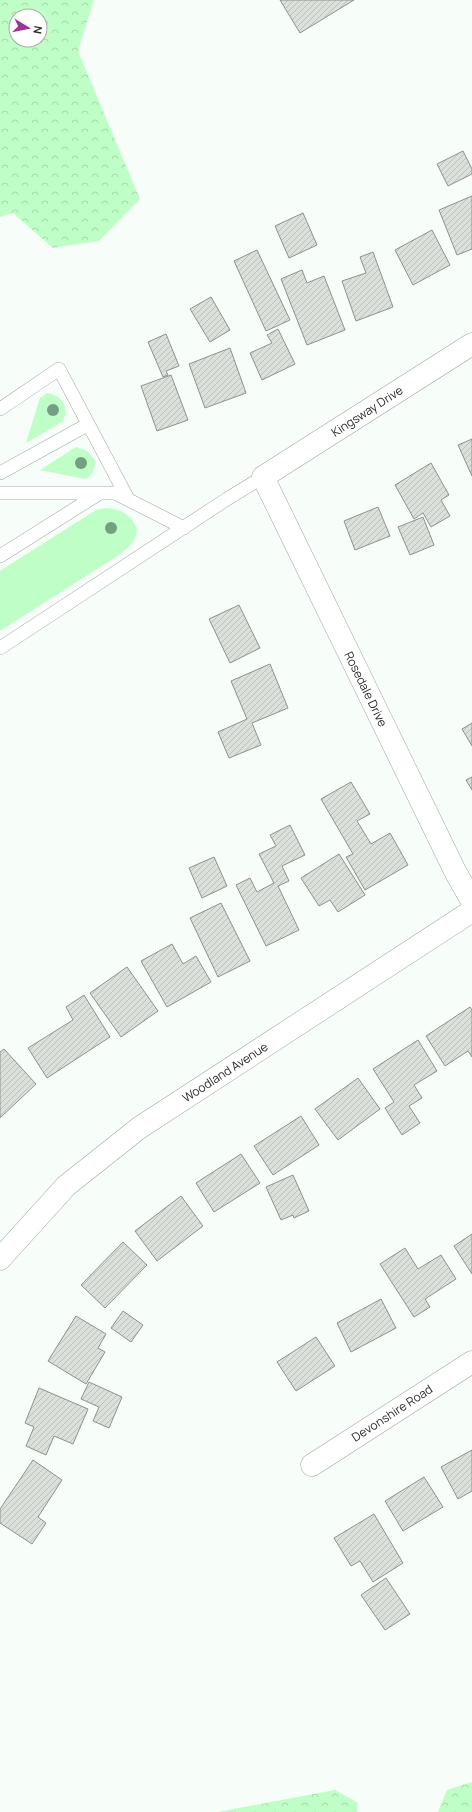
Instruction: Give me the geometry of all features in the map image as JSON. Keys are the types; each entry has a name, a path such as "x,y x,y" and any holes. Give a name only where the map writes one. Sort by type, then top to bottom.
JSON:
{"street":[{"name":"Kingsway Drive","path":"263,477 472,344"},
{"name":"Rosedale Drive","path":"263,477 456,873 472,900"},
{"name":"Woodland Avenue","path":"0,1259 66,1186 139,1128 472,911"},
{"name":"Devonshire Road","path":"312,1465 472,1362"}],"lane":[{"path":"0,409 59,369 87,425 128,499"},
{"path":"0,473 87,425"},
{"path":"0,648 263,477"},
{"path":"0,492 115,493 184,528"},
{"path":"0,556 100,493"}],"green space":[{"path":"0,0 94,0 78,51 140,199 99,241 53,248 13,213 0,217"},
{"path":"47,393 57,396 64,403 66,412 65,417 62,422 26,443 40,398"},
{"path":"76,447 87,451 95,460 95,466 90,476 85,479 40,470"},
{"path":"105,508 123,512 133,522 137,534 131,544 119,555 0,631 0,571 96,510"},
{"path":"472,1782 472,1812 438,1812 447,1790"},
{"path":"335,1790 358,1803 357,1812 218,1812"}],"building":[{"path":"280,0 354,0 300,33"},
{"path":"463,151 472,169 472,174 448,186 437,164"},
{"path":"472,196 472,249 457,255 439,210"},
{"path":"303,213 317,245 289,258 275,226"},
{"path":"432,230 450,265 413,285 395,250"},
{"path":"257,250 290,320 266,331 234,261"},
{"path":"373,252 393,307 356,321 342,281 366,273 360,257"},
{"path":"302,270 307,283 324,276 345,330 307,345 281,279"},
{"path":"211,297 230,330 210,342 190,309"},
{"path":"278,329 295,364 262,380 250,353 272,343 267,335"},
{"path":"166,334 179,366 166,371 168,375 163,377 148,342"},
{"path":"230,348 246,393 205,408 189,364"},
{"path":"171,375 188,420 157,431 141,386"},
{"path":"472,439 472,476 458,445"},
{"path":"431,463 449,495 441,500 450,516 431,527 423,513 414,519 395,485"},
{"path":"378,507 390,536 355,550 344,521"},
{"path":"423,517 434,545 410,555 398,527"},
{"path":"239,605 260,648 230,663 209,619"},
{"path":"270,664 288,708 252,723 261,745 229,758 218,732 247,719 231,681"},
{"path":"472,723 472,746 462,729"},
{"path":"472,777 472,790 466,780"},
{"path":"351,782 370,814 357,821 371,844 390,833 408,865 365,890 346,857 353,854 321,799"},
{"path":"290,825 305,855 282,866 289,881 278,886 299,930 266,946 236,885 250,878 257,892 274,883 259,854 276,846 270,835"},
{"path":"339,854 365,895 338,912 330,900 319,906 301,878"},
{"path":"214,857 227,886 202,898 189,868"},
{"path":"221,903 250,961 218,977 190,918"},
{"path":"172,944 183,964 196,956 211,982 167,1007 141,961"},
{"path":"127,967 158,1011 121,1037 90,993"},
{"path":"84,995 110,1037 47,1078 28,1048 73,1020 66,1007"},
{"path":"470,1007 472,1010 472,1057 468,1051 445,1066 426,1036"},
{"path":"418,1040 437,1071 414,1085 422,1098 409,1106 420,1123 402,1135 385,1108 394,1102 373,1069"},
{"path":"4,1049 36,1084 0,1118 0,1052"},
{"path":"358,1078 380,1109 338,1140 315,1109"},
{"path":"301,1116 319,1145 273,1175 254,1146"},
{"path":"241,1154 260,1183 214,1212 196,1183"},
{"path":"293,1175 309,1211 294,1218 293,1215 281,1220 266,1187"},
{"path":"181,1196 203,1226 157,1261 135,1231"},
{"path":"472,1234 472,1274 454,1246"},
{"path":"123,1242 147,1265 105,1308 81,1285"},
{"path":"405,1248 418,1269 441,1255 456,1279 425,1299 430,1307 414,1317 380,1264"},
{"path":"381,1299 396,1328 351,1352 337,1323"},
{"path":"123,1311 143,1325 131,1342 111,1328"},
{"path":"76,1316 106,1334 98,1348 105,1352 86,1384 48,1361"},
{"path":"316,1337 335,1366 296,1391 277,1362"},
{"path":"89,1382 122,1397 109,1428 93,1421 99,1407 81,1399"},
{"path":"39,1388 88,1409 73,1444 54,1436 46,1455 26,1446 34,1427 25,1423"},
{"path":"472,1450 472,1491 458,1499 441,1467"},
{"path":"33,1460 62,1480 38,1517 46,1523 32,1544 0,1523 0,1509"},
{"path":"424,1477 443,1507 403,1531 385,1501"},
{"path":"374,1514 403,1563 373,1582 360,1561 351,1566 334,1538"},
{"path":"386,1578 410,1614 385,1630 361,1595"}]}
